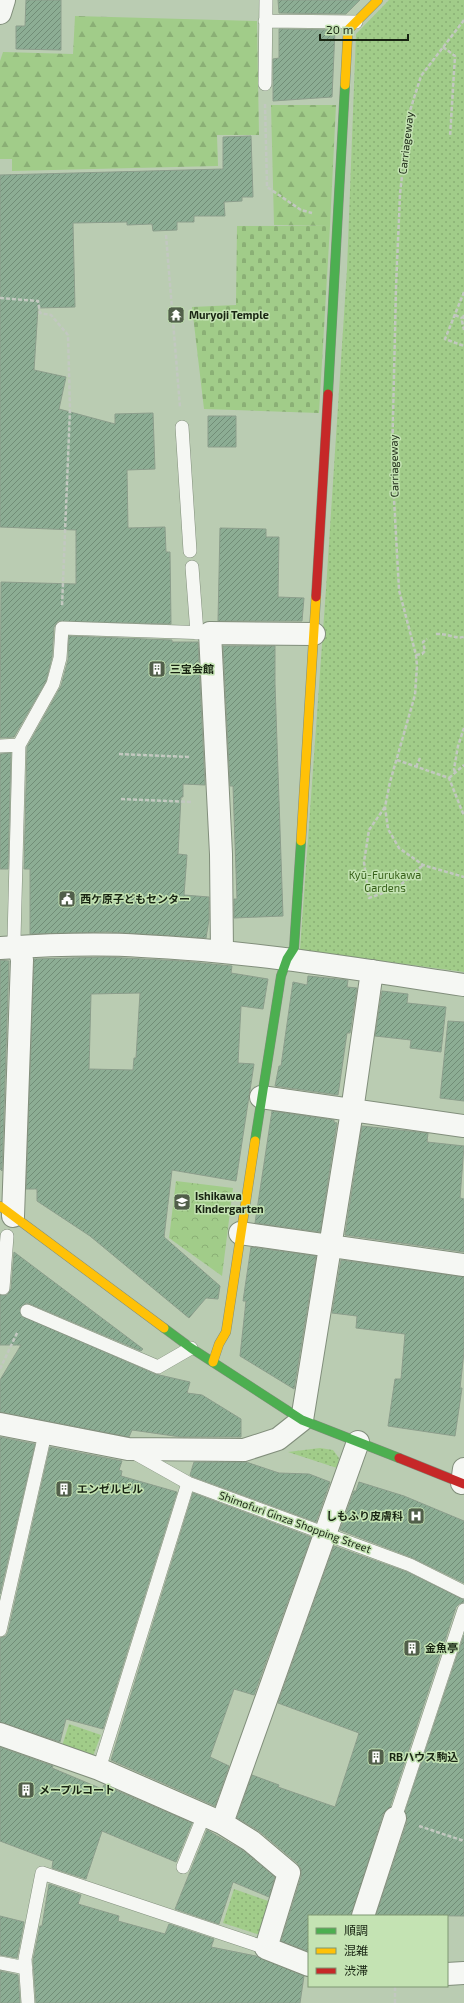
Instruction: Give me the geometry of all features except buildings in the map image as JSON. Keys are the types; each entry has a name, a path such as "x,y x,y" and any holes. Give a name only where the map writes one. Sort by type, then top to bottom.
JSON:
{"street":[{"path":"0,13 4,0"},
{"path":"213,1362 219,1344 226,1332 260,1098 281,976 287,959 294,948 314,634 348,30 378,0"},
{"path":"222,952 216,758 204,633 314,634"},
{"path":"10,948 33,945 142,946 222,952 287,959 464,985"},
{"path":"10,948 22,960 6,1211 191,1348 302,1420 358,1442 463,1479"},
{"path":"0,1424 128,1449 244,1450 278,1439 302,1420 352,1111 372,971"},
{"path":"260,1098 464,1126"},
{"path":"240,1233 464,1265"},
{"path":"213,1819 325,1533 358,1442"},
{"path":"0,1734 99,1769 213,1819 251,1841 289,1873 266,1948 308,1965"},
{"path":"363,1915 396,1818"},
{"path":"448,1974 464,1973"}],"lane":[{"path":"265,84 266,0"},
{"path":"265,20 356,22"},
{"path":"182,427 190,551"},
{"path":"10,948 14,939 19,746 53,684 60,658 62,628 204,633 192,567"},
{"path":"0,746 19,746"},
{"path":"3,1288 7,1236"},
{"path":"27,1311 158,1367 191,1348"},
{"path":"0,1630 45,1434"},
{"name":"Shimofuri Ginza Shopping Street","path":"128,1449 188,1483 410,1565 464,1592"},
{"path":"99,1769 188,1483"},
{"path":"396,1818 464,1610"},
{"path":"182,1867 213,1819"},
{"path":"28,2003 24,1959 42,1873 266,1948"},
{"path":"0,1963 26,1968"}],"path":[{"name":"Carriageway","path":"464,20 420,76 409,114 400,194 392,462 399,590 416,655 417,666 415,695 385,806 388,829 399,848 423,865 464,877"},
{"path":"443,47 455,56 450,137"},
{"path":"265,84 267,187 301,210 337,220"},
{"path":"166,235 182,427"},
{"path":"464,292 445,339 464,346"},
{"path":"0,298 38,301 40,313 51,315 68,335 70,409 62,628"},
{"path":"455,315 462,318"},
{"path":"464,315 462,318 464,330"},
{"path":"436,634 444,633 458,638 464,637"},
{"path":"416,655 422,654 424,651 423,642 427,639"},
{"path":"455,772 454,769 458,746 464,728"},
{"path":"119,754 216,758"},
{"path":"416,768 420,758"},
{"path":"397,760 416,768 449,778"},
{"path":"449,778 464,765"},
{"path":"449,778 464,816"},
{"path":"121,799 218,804"},
{"path":"385,806 369,830 364,862 369,898 397,888 423,865"},
{"path":"0,1369 27,1311"},
{"path":"396,1818 464,1841"},
{"path":"394,2003 395,1987"}],"green space":[{"name":"Kyū-Furukawa Gardens","path":"389,0 464,0 464,972 300,950 347,269 356,34"},
{"path":"75,16 257,21 259,135 217,135 218,166 12,171 12,159 0,159 0,61 3,52 73,54"},
{"path":"271,105 336,105 330,226 274,225"},
{"path":"237,226 330,226 319,413 204,409 192,307 236,305"},
{"path":"176,1181 233,1188 222,1276 169,1238"},
{"path":"320,1448 333,1450 339,1458 337,1468 288,1452"},
{"path":"69,1724 101,1735 93,1756 62,1746"},
{"path":"234,1889 271,1902 263,1933 257,1934 223,1923"}],"traffic: fast":[{"path":"328,394 345,85"},
{"path":"255,1141 281,976 287,959 294,948 301,841"},
{"path":"164,1328 191,1348 302,1420 399,1458"}],"traffic: slow":[{"path":"345,85 348,30 378,0"},
{"path":"301,841 316,597"},
{"path":"213,1362 219,1344 226,1332 255,1141"},
{"path":"0,1206 164,1328"}],"traffic: jam":[{"path":"316,597 328,394"},
{"path":"399,1458 464,1484"}],"place":[{"name":"Muryoji Temple","path":"176,315"},
{"name":"三宝会館","path":"157,669"},
{"name":"西ケ原子どもセンター","path":"67,899"},
{"name":"Ishikawa Kindergarten","path":"182,1202"},
{"name":"エンゼルビル","path":"64,1489"},
{"name":"しもふり皮膚科","path":"416,1516"},
{"name":"金魚亭","path":"412,1648"},
{"name":"RBハウス駒込","path":"376,1757"},
{"name":"メープルコート","path":"26,1790"}]}
